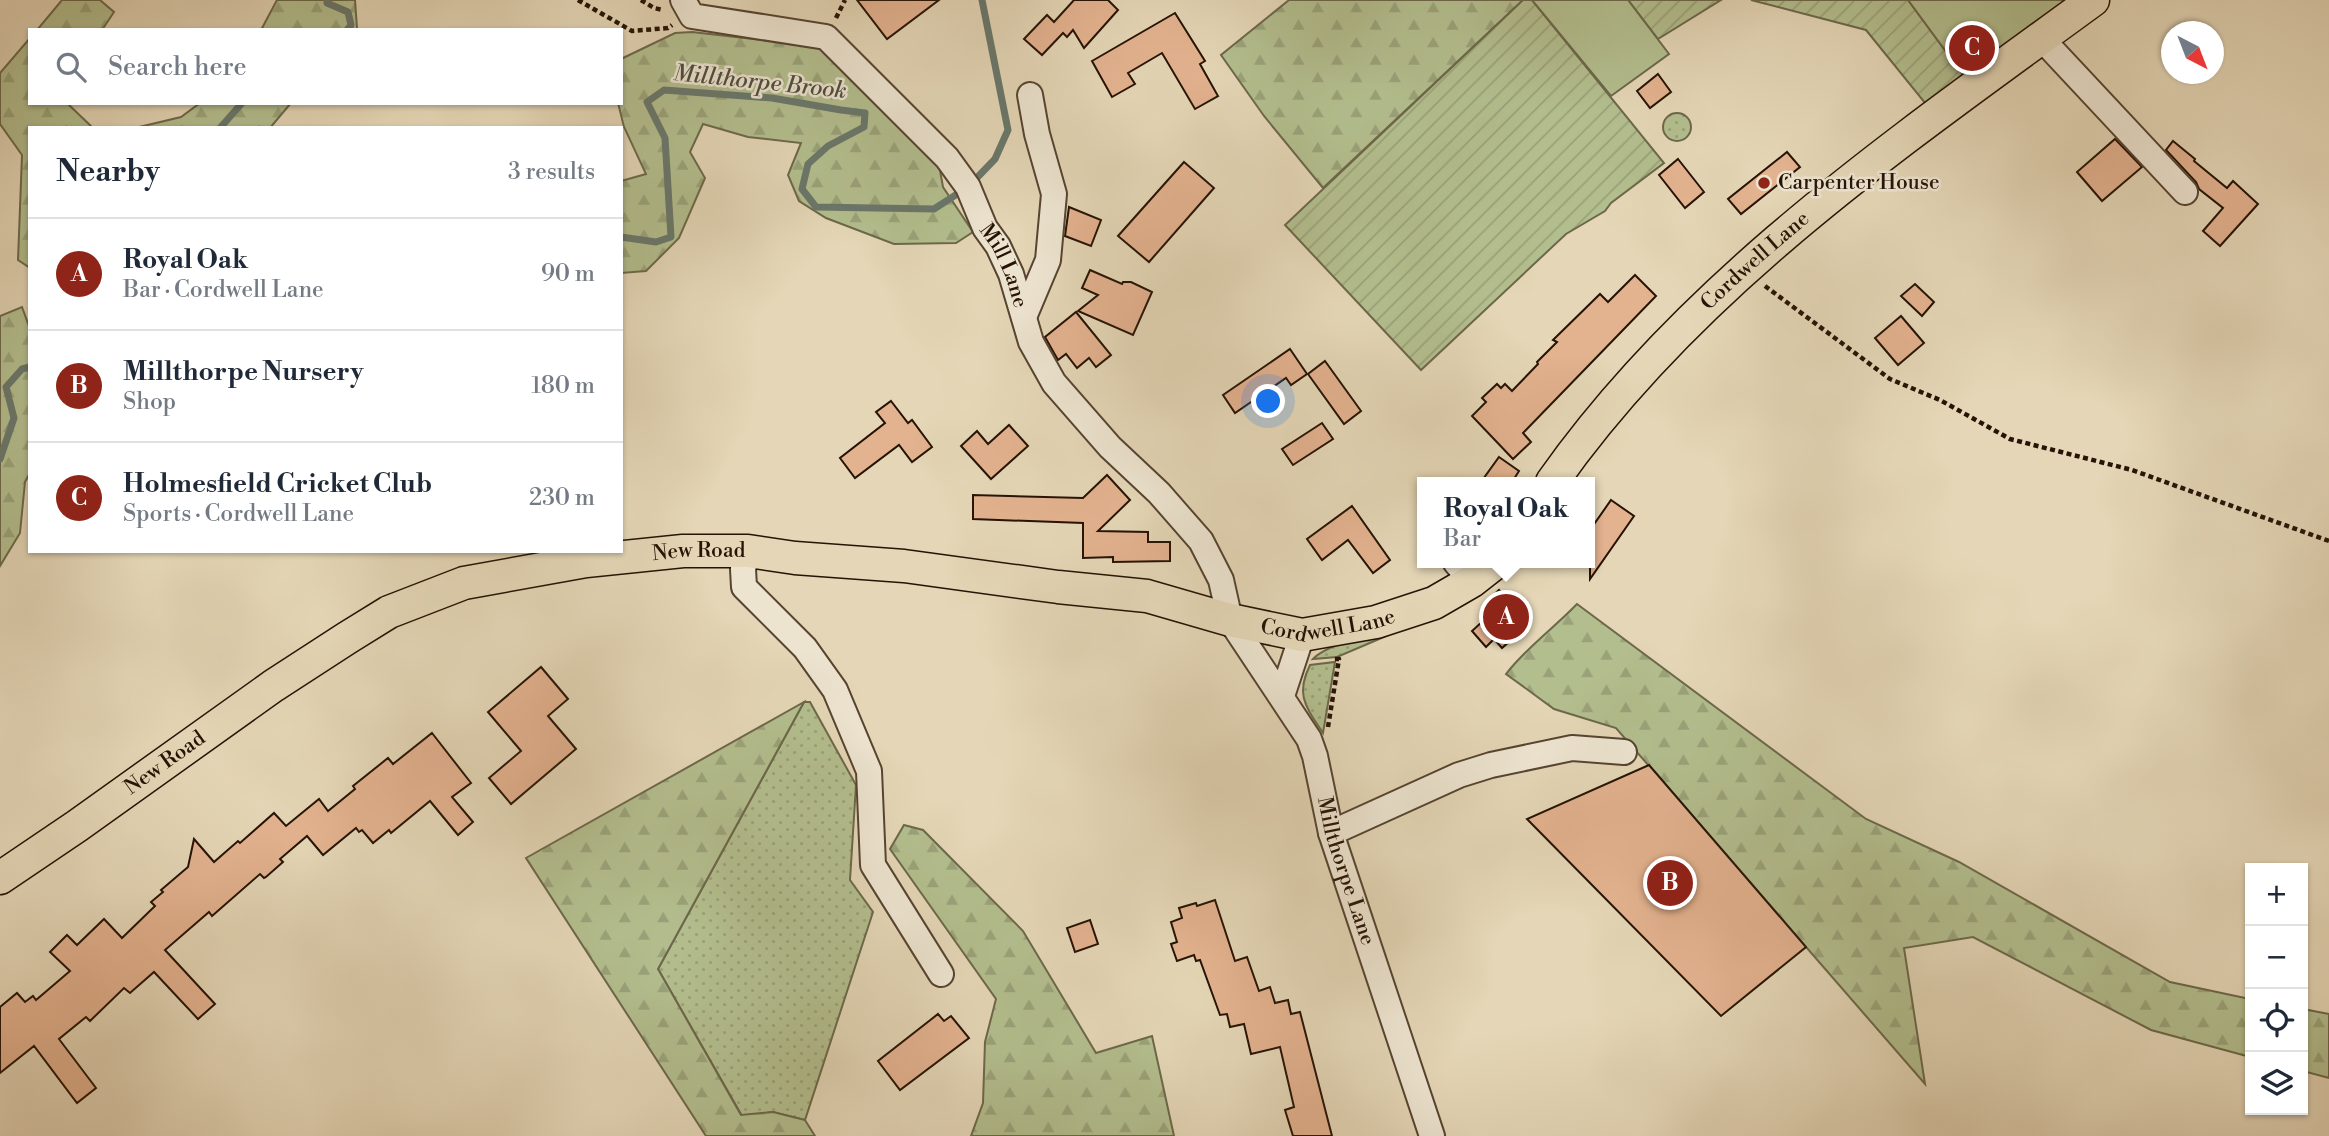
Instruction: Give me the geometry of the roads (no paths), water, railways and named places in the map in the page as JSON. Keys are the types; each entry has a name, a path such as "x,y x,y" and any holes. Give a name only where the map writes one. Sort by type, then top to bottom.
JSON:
{"main road":[{"name":"Cordwell Lane","path":"1556,477 1581,441 1636,377 1745,271 1814,210 2093,0"},
{"name":"New Road","path":"0,878 273,685 389,612 464,583 586,561 683,551 748,551 795,558 904,566 1147,596 1230,620"},
{"name":"Cordwell Lane","path":"1230,620 1298,648 1434,603 1474,569"}],"street":[{"name":"Mill Lane","path":"687,8 826,37 947,158 968,187 985,228 998,246 1011,274 1031,342 1054,383 1110,447 1160,493 1201,541 1221,580 1230,620"},
{"path":"2040,38 2185,192"},
{"path":"1024,317 1048,260 1054,194 1037,134 1030,95"},
{"path":"748,551 743,569 744,587 805,648 835,690 869,771 873,865 941,974"},
{"name":"Millthorpe Lane","path":"1230,620 1282,696 1315,756 1331,833 1432,1136"},
{"path":"1282,696 1298,648"},
{"path":"1331,833 1459,775 1491,765 1572,748 1624,752"}],"waterway":[{"path":"327,0 327,3 348,12 351,25 349,28"},
{"name":"Millthorpe Brook","path":"623,237 656,242 671,237 665,138 647,102 664,90 772,98 865,113 864,127 828,146 808,164 802,189 816,207 934,209 968,187 995,159 1008,130 982,0"},
{"path":"222,126 240,105"},
{"path":"0,459 14,418 6,387 22,369 28,368"}],"place":[{"name":"Holmesfield Cricket Club","path":"1972,48"},
{"name":"Carpenter House","path":"1764,183"},
{"name":"Royal Oak","path":"1506,617"},
{"name":"Millthorpe Nursery","path":"1670,883"}]}
